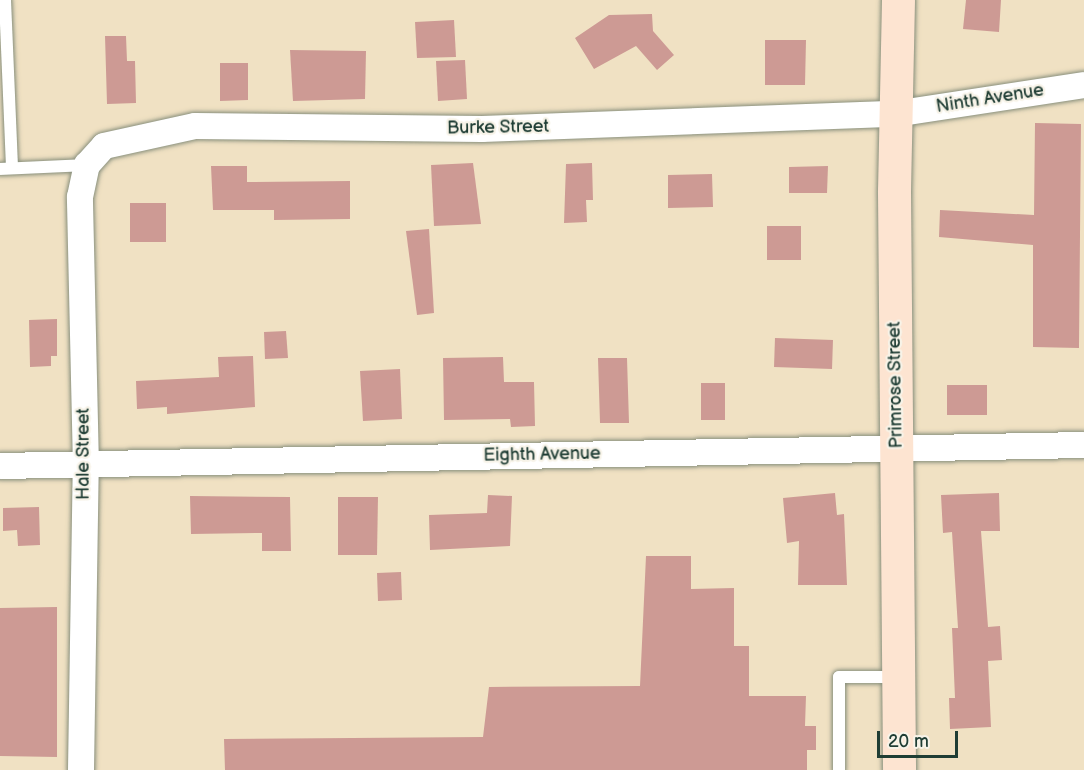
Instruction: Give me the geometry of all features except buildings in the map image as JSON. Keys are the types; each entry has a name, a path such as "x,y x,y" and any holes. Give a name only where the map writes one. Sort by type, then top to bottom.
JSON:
{"main road":[{"name":"Primrose Street","path":"898,0 895,114 899,770"}],"street":[{"name":"Ninth Avenue","path":"895,114 1084,85"},
{"name":"Burke Street","path":"104,146 195,126 482,129 895,114"},
{"name":"Hale Street","path":"81,770 86,467 80,197 87,165 104,146"},
{"name":"Eighth Avenue","path":"0,466 86,467 897,451 1084,445"}],"lane":[{"path":"5,0 6,169 87,165"},
{"path":"839,770 839,677 899,677"}]}
